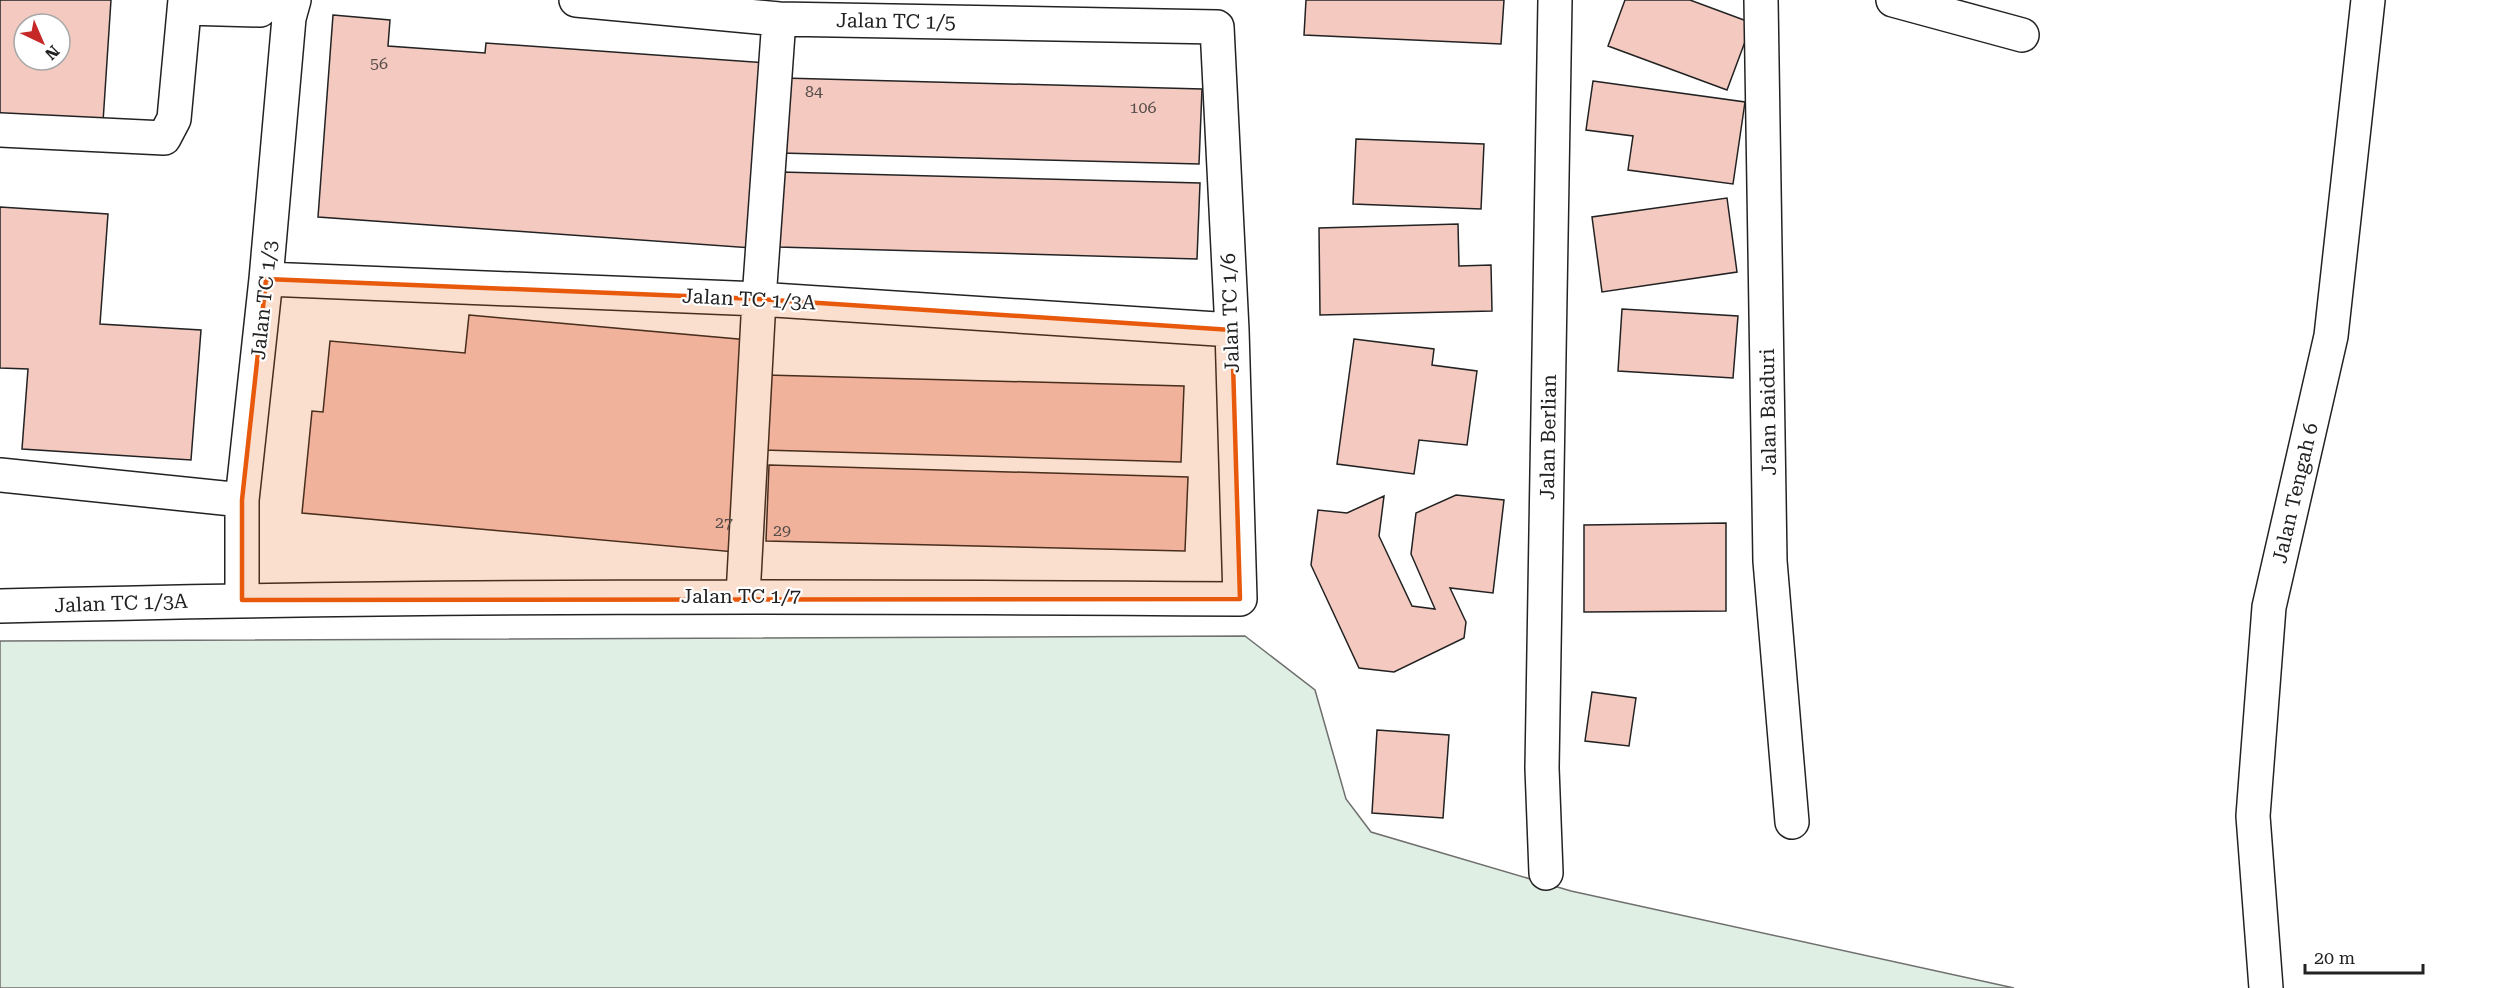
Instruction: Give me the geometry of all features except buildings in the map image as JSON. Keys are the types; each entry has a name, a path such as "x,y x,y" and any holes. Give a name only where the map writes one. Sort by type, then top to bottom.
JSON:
{"street":[{"path":"0,130 164,138 174,119 185,4 260,10 271,0"},
{"name":"Jalan TC 1/3","path":"242,600 242,500 266,279 289,18 294,0"},
{"name":"Jalan TC 1/5","path":"576,0 779,19 1217,27"},
{"name":"Jalan Berlian","path":"1546,873 1542,768 1555,0"},
{"name":"Jalan Baiduri","path":"1761,0 1770,561 1792,822"},
{"path":"1893,0 2022,34"},
{"name":"Jalan Tengah 6","path":"2266,988 2253,816 2269,607 2331,336 2368,0"},
{"path":"743,596 759,299 779,19"},
{"name":"Jalan TC 1/6","path":"1217,27 1232,330 1240,599"},
{"name":"Jalan TC 1/3A","path":"266,279 759,299 1232,330"},
{"path":"0,475 242,500"},
{"name":"Jalan TC 1/7","path":"242,600 743,596 1240,599"},
{"name":"Jalan TC 1/3A","path":"0,606 242,600"}],"highlighted area":[{"path":"266,279 759,299 1232,330 1240,599 242,600 242,500"}],"green space":[{"path":"1245,636 1315,690 1346,799 1371,832 1571,891 2014,988 0,988 0,641"}]}
